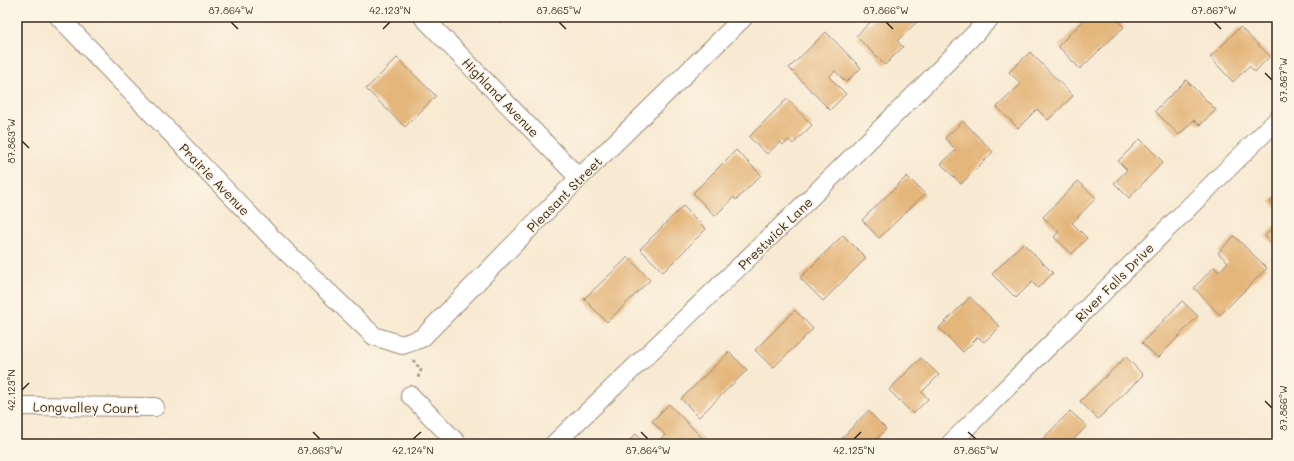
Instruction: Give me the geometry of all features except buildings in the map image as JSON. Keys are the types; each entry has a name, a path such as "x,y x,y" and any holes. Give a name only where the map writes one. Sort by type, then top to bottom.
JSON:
{"street":[{"name":"Prairie Avenue","path":"59,17 273,239 374,336 402,345"},
{"name":"Highland Avenue","path":"423,17 579,178"},
{"name":"Pleasant Street","path":"402,345 422,338 579,178 744,17"},
{"name":"Prestwick Lane","path":"554,444 763,245 920,90 991,17"},
{"name":"River Falls Drive","path":"950,444 1277,120"},
{"path":"410,395 458,444"},
{"name":"Longvalley Court","path":"17,406 155,407"}],"path":[{"path":"402,345 421,370 410,395"}]}
